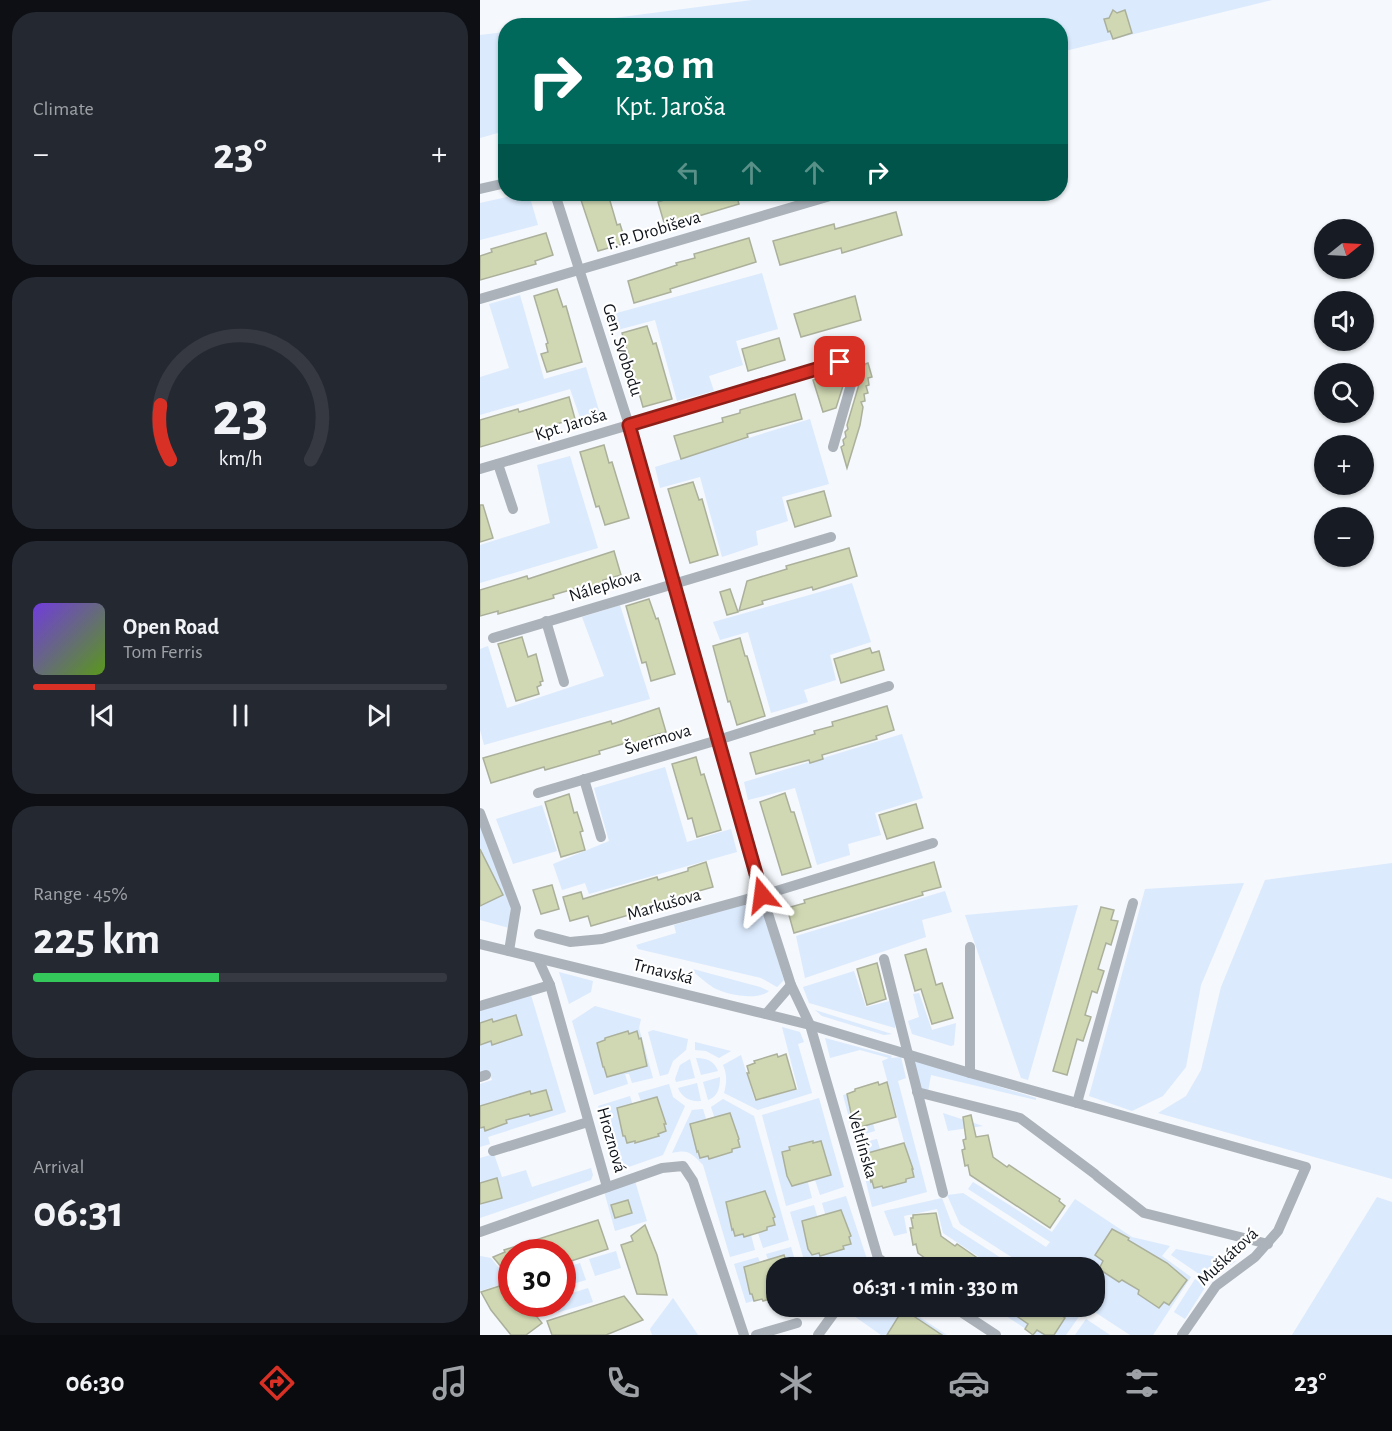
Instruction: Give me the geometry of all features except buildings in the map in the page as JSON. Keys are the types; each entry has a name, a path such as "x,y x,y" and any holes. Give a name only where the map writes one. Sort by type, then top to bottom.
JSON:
{"street":[{"path":"480,189 498,185"},
{"name":"Gen. Svobodu","path":"557,201 629,425 762,895 790,985 810,1025"},
{"name":"F. P. Drobiševa","path":"480,299 813,201"},
{"name":"Kpt. Jaroša","path":"480,469 859,357 833,447"},
{"path":"498,464 513,509"},
{"name":"Nálepkova","path":"493,638 674,582 831,537"},
{"path":"546,621 564,682"},
{"name":"Švermova","path":"538,793 889,686"},
{"path":"584,779 600,837"},
{"path":"480,813 516,908 509,951"},
{"name":"Markušova","path":"539,934 570,942 602,939 762,895 933,843"},
{"path":"1077,1103 1133,903"},
{"name":"Trnavská","path":"480,944 810,1025 970,1073 1306,1167"},
{"path":"970,948 970,1073"},
{"name":"Hroznová","path":"538,958 550,985 607,1187 662,1168 683,1166 693,1182 744,1335"},
{"path":"884,959 943,1193"},
{"path":"480,1006 550,985"},
{"path":"766,1014 790,985"},
{"name":"Veltlínska","path":"810,1025 878,1257"},
{"path":"917,1092 1020,1119 1144,1213 1268,1244"},
{"path":"493,1151 588,1122"},
{"name":"Muškátová","path":"1182,1335 1216,1286 1255,1257 1278,1231 1306,1167"},
{"path":"480,1232 607,1187"},
{"path":"818,1335 831,1317"},
{"path":"969,1317 996,1335"},
{"path":"756,1335 796,1323"}],"shaded area":[{"path":"752,0 1272,0 1068,50 1068,18 614,18"},
{"path":"498,33 498,133 480,138 480,35"},
{"path":"498,199 498,201 531,201 538,225 480,240 480,203"},
{"path":"762,273 778,329 736,341 743,365 709,376 714,391 677,401 655,320 610,332 606,316"},
{"path":"520,295 544,379 586,367 601,417 582,423 570,389 480,415 480,377 509,368 489,304"},
{"path":"810,419 829,484 782,497 788,521 756,531 758,545 722,557 700,477 660,488 655,467"},
{"path":"570,456 598,548 480,583 480,545 550,523 537,465"},
{"path":"852,583 871,642 830,655 836,680 804,690 808,702 771,713 748,632 720,640 713,622"},
{"path":"620,605 650,699 484,745 480,730 480,649 488,646 507,708 604,676 582,617"},
{"path":"902,734 923,798 875,813 881,835 848,844 850,855 817,865 795,788 748,800 744,782"},
{"path":"665,767 687,842 731,829 737,852 589,894 585,883 562,890 553,864 609,841 594,788"},
{"path":"542,805 557,851 513,864 496,819"},
{"path":"480,824 511,907 509,928 480,920"},
{"path":"1392,863 1392,1179 1158,1113 1186,1096 1201,1070 1221,987 1265,880"},
{"path":"1244,883 1201,985 1186,1067 1163,1096 1132,1111 1089,1096 1145,889"},
{"path":"945,891 952,912 922,920 926,937 805,978 796,936"},
{"path":"759,900 784,980 777,987 761,978 638,949 636,945 676,933 674,925"},
{"path":"1078,905 1028,1080 1021,1078 965,915"},
{"path":"691,970 769,991 758,996 742,996 720,991"},
{"path":"854,971 866,1007 890,1001 896,1020 895,1028 809,1003 803,987"},
{"path":"559,972 593,981 591,992 569,1004"},
{"path":"919,993 932,1030 956,1023 954,1045 912,1034 908,1021 919,1017 913,994"},
{"path":"531,995 566,1112 488,1137 490,1144 480,1147 480,1084 492,1080 489,1071 480,1073 480,1010"},
{"path":"595,1006 641,1019 639,1028 653,1078 632,1083 629,1074 625,1074 628,1084 594,1095 572,1021"},
{"path":"815,1010 892,1034 884,1035 822,1016"},
{"path":"782,1027 800,1032 804,1042 798,1044 812,1093 758,1110 724,1093 726,1079 723,1065 741,1055 755,1101 798,1089"},
{"path":"653,1030 688,1039 686,1050 673,1061 668,1074 660,1076 648,1032"},
{"path":"825,1038 892,1056 891,1058 901,1057 906,1078 898,1081 927,1192 872,1207 857,1144 877,1139 880,1149 864,1154 875,1188 914,1178 882,1061 889,1058 860,1050 830,1058"},
{"path":"695,1042 731,1051 719,1058 706,1051 695,1050"},
{"path":"696,1058 710,1061 718,1071 701,1075"},
{"path":"690,1059 695,1078 676,1082 680,1065"},
{"path":"913,1060 1036,1098 1036,1100 931,1075 928,1092 921,1091"},
{"path":"720,1077 718,1091 708,1100 703,1082"},
{"path":"697,1083 701,1101 687,1099 678,1088"},
{"path":"669,1084 673,1097 685,1106 663,1155 623,1169 617,1167 598,1106 630,1096 633,1106 642,1104 638,1093"},
{"path":"847,1094 857,1128 873,1123 875,1131 854,1137 843,1095"},
{"path":"819,1098 844,1187 820,1195 814,1177 807,1179 812,1198 786,1206 762,1115"},
{"path":"723,1099 754,1116 789,1240 763,1248 758,1233 751,1235 755,1250 730,1257 703,1165 689,1153 672,1153 692,1110 703,1109 707,1122 715,1119 711,1107"},
{"path":"943,1113 983,1126 948,1131"},
{"path":"494,1154 502,1177 526,1170 532,1187 591,1168 593,1175 591,1180 480,1218 480,1158"},
{"path":"635,1181 647,1221 615,1231 604,1191"},
{"path":"973,1182 1052,1232 1075,1199 1132,1237 1170,1246 1162,1256 1191,1277 1153,1335 1130,1335 1102,1317 1105,1317 1105,1257 1011,1257 960,1224 947,1195 963,1193 1046,1247 1050,1242 968,1189"},
{"path":"846,1196 866,1257 803,1257 790,1212 814,1205 818,1219 826,1217 822,1203"},
{"path":"1377,1197 1392,1202 1392,1335 1292,1335"},
{"path":"942,1198 953,1227 1000,1257 979,1257 943,1233 937,1209 904,1216 907,1233 894,1236 884,1211"},
{"path":"791,1247 794,1257 767,1257 766,1254"},
{"path":"1176,1249 1236,1261 1208,1280 1171,1255"},
{"path":"616,1251 621,1268 595,1276 589,1259"},
{"path":"480,1256 491,1258 498,1267 498,1285 480,1291"},
{"path":"758,1257 761,1265 766,1263 766,1297 746,1303 734,1264"},
{"path":"580,1263 586,1280 576,1283 576,1264"},
{"path":"1195,1279 1206,1286 1185,1319 1174,1312"},
{"path":"588,1288 593,1302 576,1307 576,1292"},
{"path":"673,1298 698,1335 652,1335 650,1329"},
{"path":"856,1317 919,1317 947,1335 881,1335"},
{"path":"1008,1317 1079,1317 1066,1335 1035,1335"},
{"path":"1086,1319 1110,1335 1075,1335"}],"route":[{"path":"762,895 629,425 840,362"}]}
